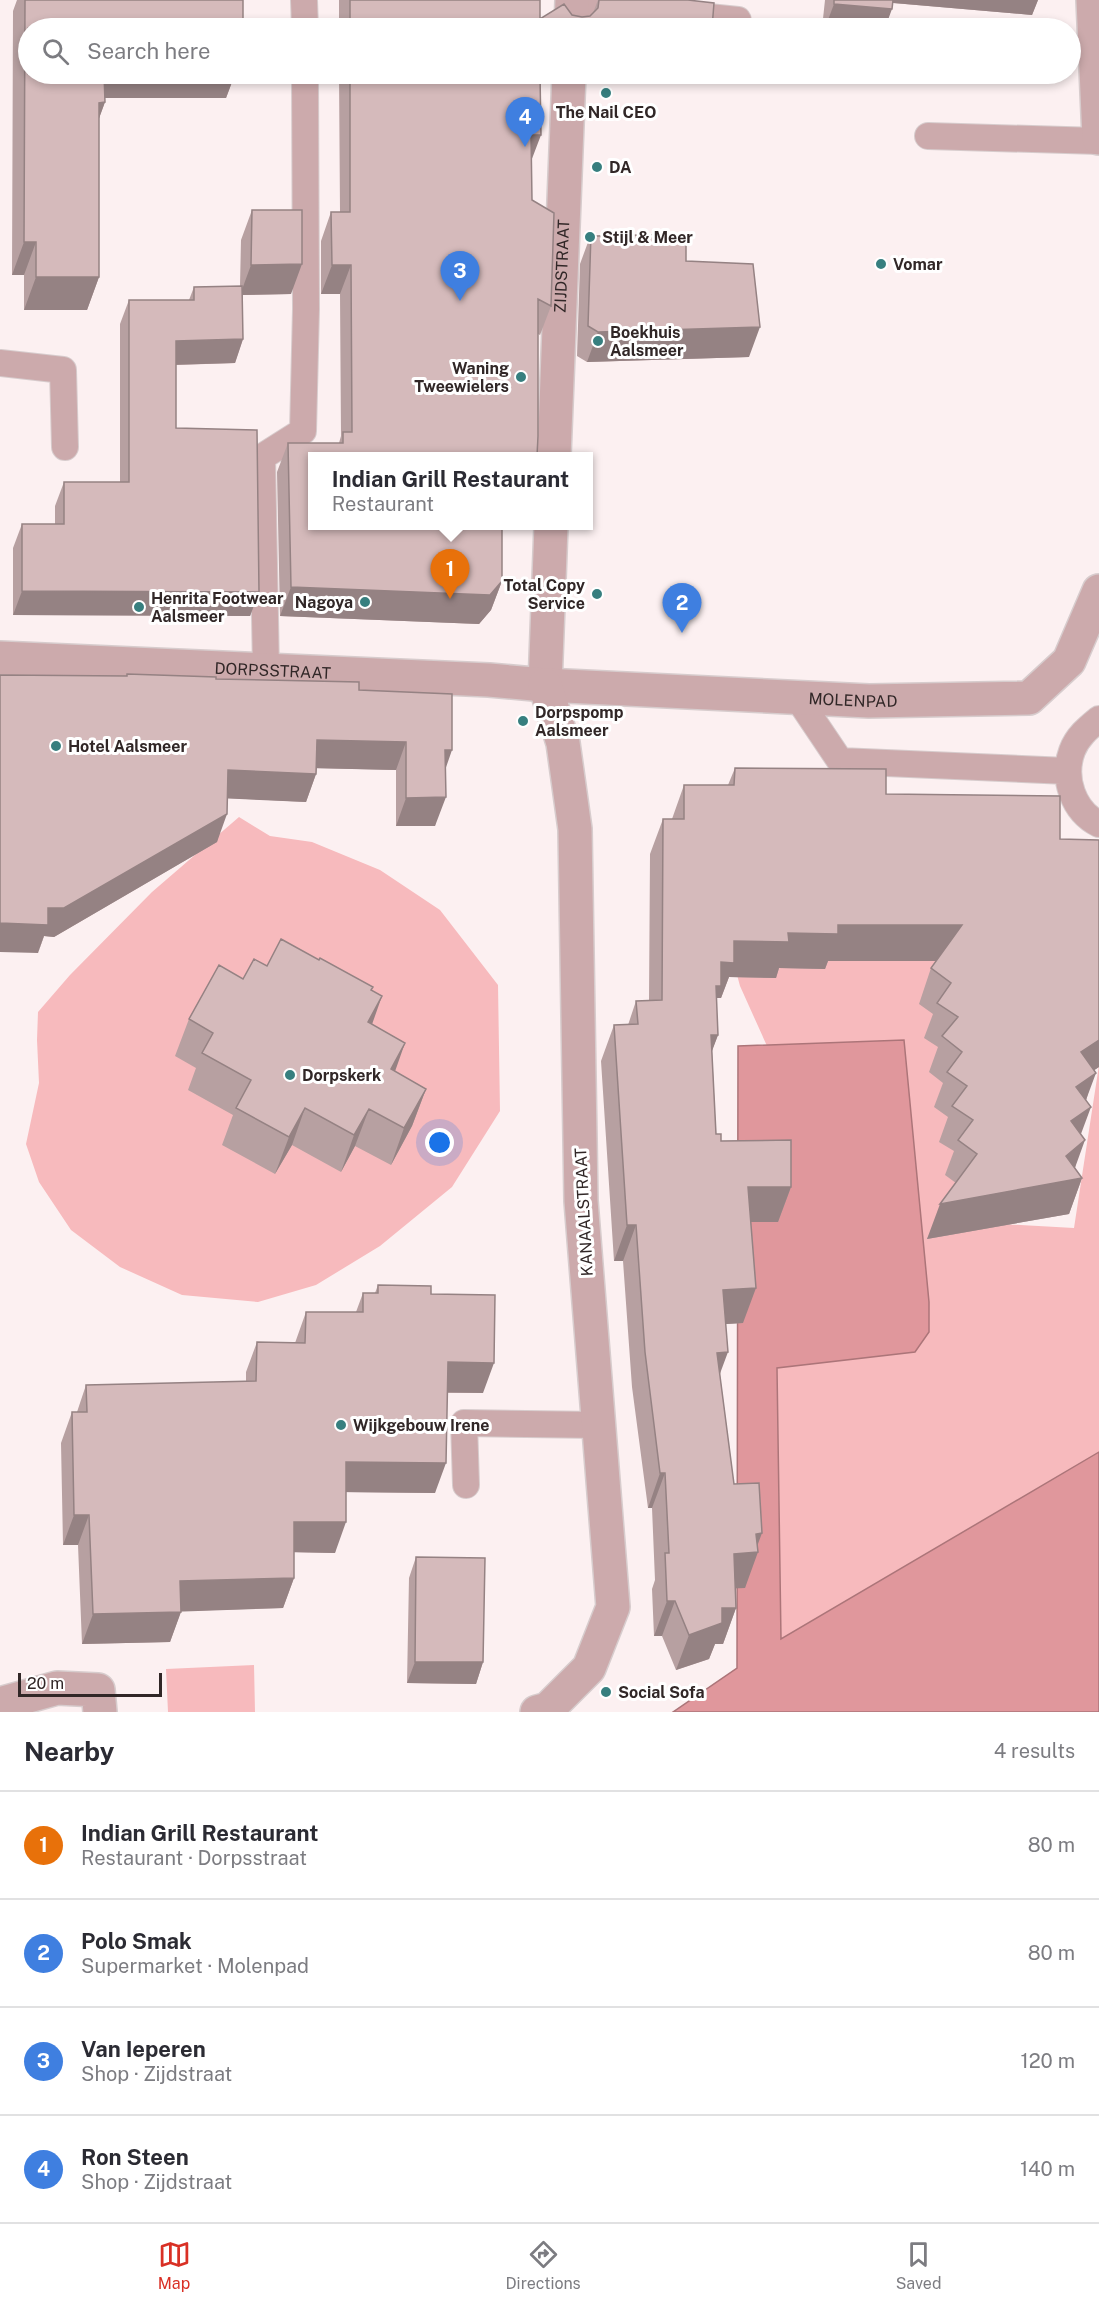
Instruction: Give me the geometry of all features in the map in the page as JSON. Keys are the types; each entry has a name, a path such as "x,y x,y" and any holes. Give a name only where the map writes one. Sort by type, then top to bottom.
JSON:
{"street":[{"path":"1093,0 1099,140"},
{"name":"ZIJDSTRAAT","path":"554,452 569,84"},
{"path":"545,685 551,530"},
{"name":"MOLENPAD","path":"545,685 869,701 1029,698 1069,661 1099,591"},
{"name":"DORPSSTRAAT","path":"0,658 489,680 545,685"},
{"name":"KANAALSTRAAT","path":"537,1712 548,1709 589,1668 613,1607 581,1201 575,830 563,743 545,685"},
{"path":"0,1704 57,1688 98,1690 100,1712"}],"lane":[{"path":"304,0 305,18"},
{"path":"572,11 701,18"},
{"path":"266,670 262,457 303,431 306,309 305,84"},
{"path":"928,136 1099,140"},
{"path":"0,363 63,370 65,447"},
{"path":"797,697 840,760 1067,771"},
{"path":"1099,719 1083,732 1077,741 1072,750 1067,771 1071,791 1080,810 1099,824"},
{"path":"466,1485 464,1423 598,1425"}],"shaded area":[{"path":"239,817 270,836 312,842 380,870 440,910 498,985 500,1111 452,1187 380,1246 316,1285 258,1302 182,1295 120,1267 71,1230 39,1182 26,1144 39,1083 38,1012 70,975 152,892"},
{"path":"931,893 964,1222 1074,1228 1099,1065 1099,1452 781,1639 777,1367 915,1352 904,1041 767,1046 740,986 733,960"},
{"path":"904,1040 929,1302 929,1332 915,1352 777,1368 781,1639 1099,1452 1099,1712 673,1712 737,1668 738,1046"},
{"path":"254,1665 255,1712 168,1712 166,1669"}],"building":[{"path":"25,0 243,0 243,18 25,18"},
{"path":"350,0 540,0 540,18 350,18"},
{"path":"599,0 688,0 714,3 713,18 542,18 564,4 572,15 590,16 598,8"},
{"path":"834,0 893,0 892,9 834,4"},
{"path":"25,84 104,84 105,102 99,103 99,277 36,277 36,242 24,242"},
{"path":"350,84 540,84 541,135 531,135 532,200 554,213 551,306 538,299 537,452 308,452 308,530 502,530 502,581 490,595 291,587 288,443 343,443 343,432 352,432 351,265 332,265 331,212 350,212"},
{"path":"252,210 302,210 302,264 251,265"},
{"path":"591,234 596,236 686,234 686,261 753,264 760,327 598,332 588,326"},
{"path":"242,286 243,339 176,341 176,428 257,430 259,592 22,591 22,524 64,524 64,482 129,482 129,300 194,300 194,287"},
{"path":"127,674 216,677 216,679 359,682 359,690 452,694 452,750 445,750 446,797 406,798 406,742 317,740 316,774 228,770 227,814 64,908 48,908 48,925 0,923 0,675 127,676"},
{"path":"735,768 886,769 886,794 1060,796 1060,839 1099,840 1099,1040 1081,1052 1096,1073 1076,1087 1091,1107 1071,1121 1085,1140 1066,1156 1082,1178 940,1204 977,1154 958,1140 973,1120 952,1106 967,1086 947,1072 962,1052 942,1036 958,1017 937,1003 951,983 931,968 962,925 838,925 838,934 788,933 789,942 734,941 734,963 721,962 721,986 716,986 718,1035 711,1035 716,1134 721,1134 721,1141 791,1140 791,1187 748,1187 756,1288 723,1290 728,1352 717,1353 734,1484 759,1483 762,1533 756,1534 758,1552 734,1554 736,1608 722,1608 722,1623 689,1635 675,1601 667,1601 665,1553 669,1553 665,1473 660,1473 645,1352 636,1225 627,1225 614,1025 638,1024 636,1001 662,1000 663,819 684,819 684,785 734,785"},
{"name":"Dorpskerk","path":"281,939 373,987 371,990 382,996 368,1022 405,1043 391,1069 426,1089 404,1128 369,1109 354,1135 305,1108 289,1137 236,1108 251,1080 202,1053 213,1033 189,1019 219,965 243,979 254,959 267,966"},
{"path":"378,1285 431,1286 431,1294 495,1295 494,1363 448,1362 446,1463 346,1462 346,1522 294,1522 294,1578 180,1581 181,1612 93,1614 89,1515 74,1515 72,1412 87,1412 86,1385 256,1381 257,1342 305,1343 306,1312 363,1312 363,1293 378,1293"},
{"path":"416,1557 485,1558 483,1662 415,1662"}],"place":[{"name":"The Nail CEO","path":"606,93"},
{"name":"Ron Steen","path":"525,147"},
{"name":"DA","path":"597,167"},
{"name":"Stijl & Meer","path":"590,237"},
{"name":"Vomar","path":"881,264"},
{"name":"Van Ieperen","path":"460,301"},
{"name":"Boekhuis Aalsmeer","path":"598,341"},
{"name":"Waning Tweewielers","path":"521,377"},
{"name":"Total Copy Service","path":"597,594"},
{"name":"Indian Grill Restaurant","path":"450,599"},
{"name":"Nagoya","path":"365,602"},
{"name":"Henrita Footwear Aalsmeer","path":"139,607"},
{"name":"Polo Smak","path":"682,633"},
{"name":"Dorpspomp Aalsmeer","path":"523,721"},
{"name":"Hotel Aalsmeer","path":"56,746"},
{"name":"Dorpskerk","path":"290,1075"},
{"name":"Wijkgebouw Irene","path":"341,1425"},
{"name":"Social Sofa","path":"606,1692"}]}
